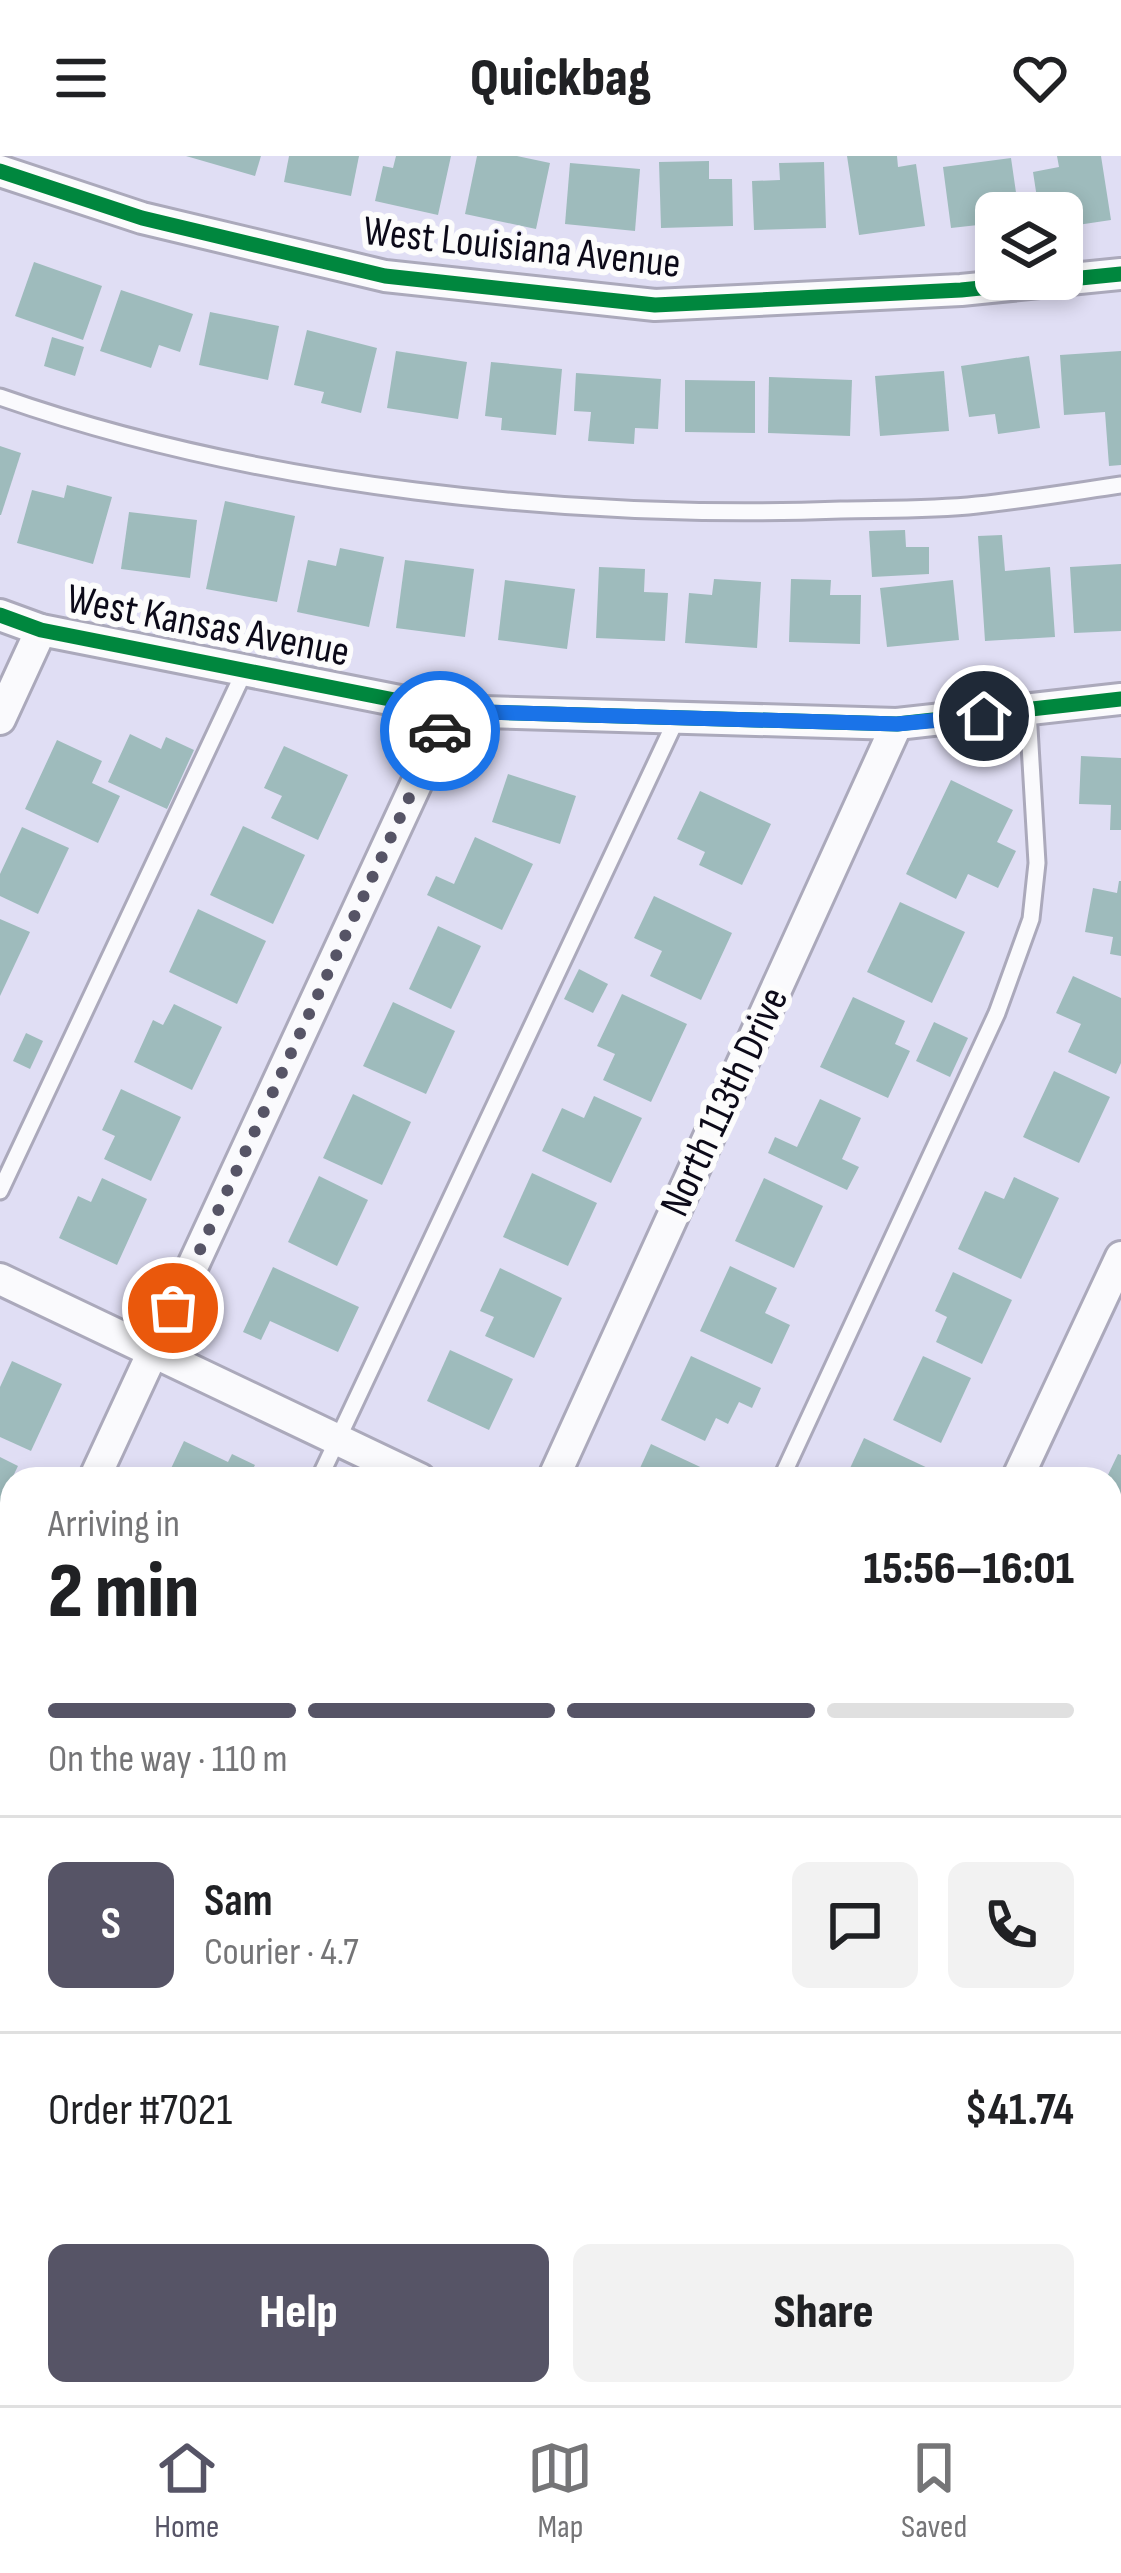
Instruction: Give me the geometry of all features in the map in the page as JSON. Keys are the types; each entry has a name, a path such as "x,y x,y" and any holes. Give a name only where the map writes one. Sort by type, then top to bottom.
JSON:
{"street":[{"name":"West Louisiana Avenue","path":"0,171 142,218 385,275 655,305 961,290 1121,274"},
{"name":"West Kansas Avenue","path":"0,615 41,630 450,711 897,724 1121,699"},
{"path":"0,719 41,630"},
{"path":"100,1467 450,711"},
{"name":"North 113th Drive","path":"558,1467 897,724"},
{"path":"1024,1467 1121,1257"},
{"path":"0,1279 395,1467"}],"lane":[{"path":"0,397 208,457 532,503 732,514 974,505 1121,485"},
{"path":"0,1191 245,670"},
{"path":"787,1467 997,1013 1031,919 1037,862 1028,711"},
{"path":"324,1467 582,927 676,718"}],"building":[{"path":"186,156 261,156 255,176"},
{"path":"289,156 359,156 351,196 284,182"},
{"path":"396,156 451,156 438,215 375,201 383,166 393,168"},
{"path":"477,156 517,156 550,163 536,229 465,214"},
{"path":"847,156 897,156 898,167 916,164 925,226 859,235"},
{"path":"1057,156 1101,156 1111,220 1083,224 1083,192 1036,192 1033,172 1059,167"},
{"path":"1011,158 1016,192 975,192 975,225 951,228 943,167"},
{"path":"709,161 709,179 732,179 733,226 661,228 659,162"},
{"path":"824,162 826,228 754,230 752,181 780,180 779,163"},
{"path":"570,163 640,169 635,231 565,224"},
{"path":"34,262 102,286 83,340 15,316"},
{"path":"121,290 193,314 180,352 159,345 151,368 100,351"},
{"path":"210,312 279,326 268,380 199,365"},
{"path":"307,330 377,348 361,413 321,403 324,392 294,385"},
{"path":"52,337 84,347 75,376 44,366"},
{"path":"396,351 467,362 458,419 387,408"},
{"path":"1121,351 1121,465 1109,466 1105,412 1064,415 1060,355"},
{"path":"1029,356 1040,428 998,434 995,414 969,417 961,366"},
{"path":"491,362 562,369 556,435 501,430 502,418 485,416"},
{"path":"944,371 949,431 880,436 875,376"},
{"path":"576,373 661,379 658,429 635,428 634,444 588,441 591,412 574,411"},
{"path":"769,377 852,380 850,436 768,433"},
{"path":"685,380 755,381 755,433 685,432"},
{"path":"0,446 21,453 1,515 0,515"},
{"path":"67,485 112,497 93,564 17,543 32,490 64,498"},
{"path":"225,501 295,516 277,602 206,589"},
{"path":"129,512 197,520 190,578 121,569"},
{"path":"905,530 906,547 929,547 929,574 872,577 869,531"},
{"path":"1002,535 1005,571 1050,567 1055,637 985,641 978,536"},
{"path":"340,548 384,557 369,627 297,612 308,560 336,566"},
{"path":"405,560 474,569 465,637 396,628"},
{"path":"1121,564 1121,631 1074,633 1070,567"},
{"path":"599,567 645,569 644,592 668,593 665,641 596,638"},
{"path":"714,579 761,582 757,648 685,643 689,593 712,595"},
{"path":"791,579 831,580 830,595 861,595 860,644 789,642"},
{"path":"505,580 575,589 567,649 498,640"},
{"path":"953,580 959,640 887,647 880,588"},
{"path":"130,734 161,749 166,737 194,750 167,809 108,782"},
{"path":"57,740 102,761 92,783 120,796 98,843 25,809"},
{"path":"284,746 348,775 318,840 271,818 282,796 264,788"},
{"path":"1081,756 1121,758 1121,830 1110,830 1111,805 1079,804"},
{"path":"508,774 576,796 560,844 492,822"},
{"path":"951,780 1013,810 997,842 1016,851 998,888 968,874 956,899 906,874"},
{"path":"700,791 771,824 742,885 699,865 705,852 677,839"},
{"path":"243,826 305,855 273,924 210,895"},
{"path":"22,827 69,848 38,914 0,896 0,874"},
{"path":"475,837 533,864 502,930 427,895 436,876 454,884"},
{"path":"1119,881 1121,956 1110,954 1113,937 1085,932 1093,888 1117,893"},
{"path":"654,896 732,933 701,1000 650,976 662,951 634,938"},
{"path":"900,902 965,932 932,1003 867,972"},
{"path":"198,909 266,941 237,1004 169,972"},
{"path":"0,919 30,932 0,996"},
{"path":"438,926 481,946 451,1009 409,989"},
{"path":"579,969 608,984 593,1013 564,999"},
{"path":"1073,976 1121,998 1121,1063 1116,1074 1068,1052 1081,1024 1056,1013"},
{"path":"622,994 687,1024 651,1102 603,1080 615,1054 597,1046"},
{"path":"853,997 905,1021 895,1044 910,1051 888,1098 820,1067"},
{"path":"393,1002 455,1031 426,1094 363,1066"},
{"path":"174,1004 222,1027 192,1090 134,1062 153,1020 163,1025"},
{"path":"934,1022 968,1038 950,1077 916,1061"},
{"path":"26,1033 43,1041 30,1069 13,1061"},
{"path":"1054,1071 1110,1097 1079,1163 1023,1137"},
{"path":"121,1089 181,1117 151,1181 104,1159 115,1136 102,1130"},
{"path":"353,1094 411,1122 382,1185 323,1158"},
{"path":"594,1096 642,1118 611,1183 542,1151 562,1108 584,1118"},
{"path":"820,1099 861,1118 842,1159 859,1167 847,1190 768,1153 775,1137 797,1147"},
{"path":"532,1173 597,1203 568,1266 503,1237"},
{"path":"319,1176 368,1200 337,1266 288,1242"},
{"path":"1014,1177 1059,1198 1021,1279 958,1249 985,1191 1004,1199"},
{"path":"102,1178 147,1199 117,1265 59,1238 78,1196 91,1202"},
{"path":"764,1178 823,1206 794,1268 735,1241"},
{"path":"730,1266 777,1288 765,1313 790,1325 772,1364 700,1331"},
{"path":"273,1267 359,1307 338,1352 270,1321 261,1340 243,1332"},
{"path":"500,1268 562,1298 534,1358 485,1336 494,1317 480,1311"},
{"path":"953,1272 1012,1300 982,1364 936,1342 947,1317 935,1311"},
{"path":"450,1350 513,1379 489,1430 427,1401"},
{"path":"691,1356 761,1388 752,1408 739,1402 728,1424 716,1418 705,1441 661,1420"},
{"path":"923,1356 971,1378 941,1443 893,1420"},
{"path":"12,1361 62,1384 31,1451 0,1437 0,1387"},
{"path":"864,1438 926,1467 851,1467"},
{"path":"184,1441 228,1462 232,1454 255,1465 254,1467 172,1467"},
{"path":"651,1444 700,1467 640,1467"},
{"path":"0,1457 18,1466 18,1467 0,1467"}],"cycle path":[{"path":"0,171 142,218 385,276 655,305 961,290 1121,274"},
{"path":"0,615 41,630 450,711 897,724 1121,699"}],"way so far":[{"path":"173,1308 440,731"}],"route":[{"path":"440,731 450,711 897,724 984,716"}]}
